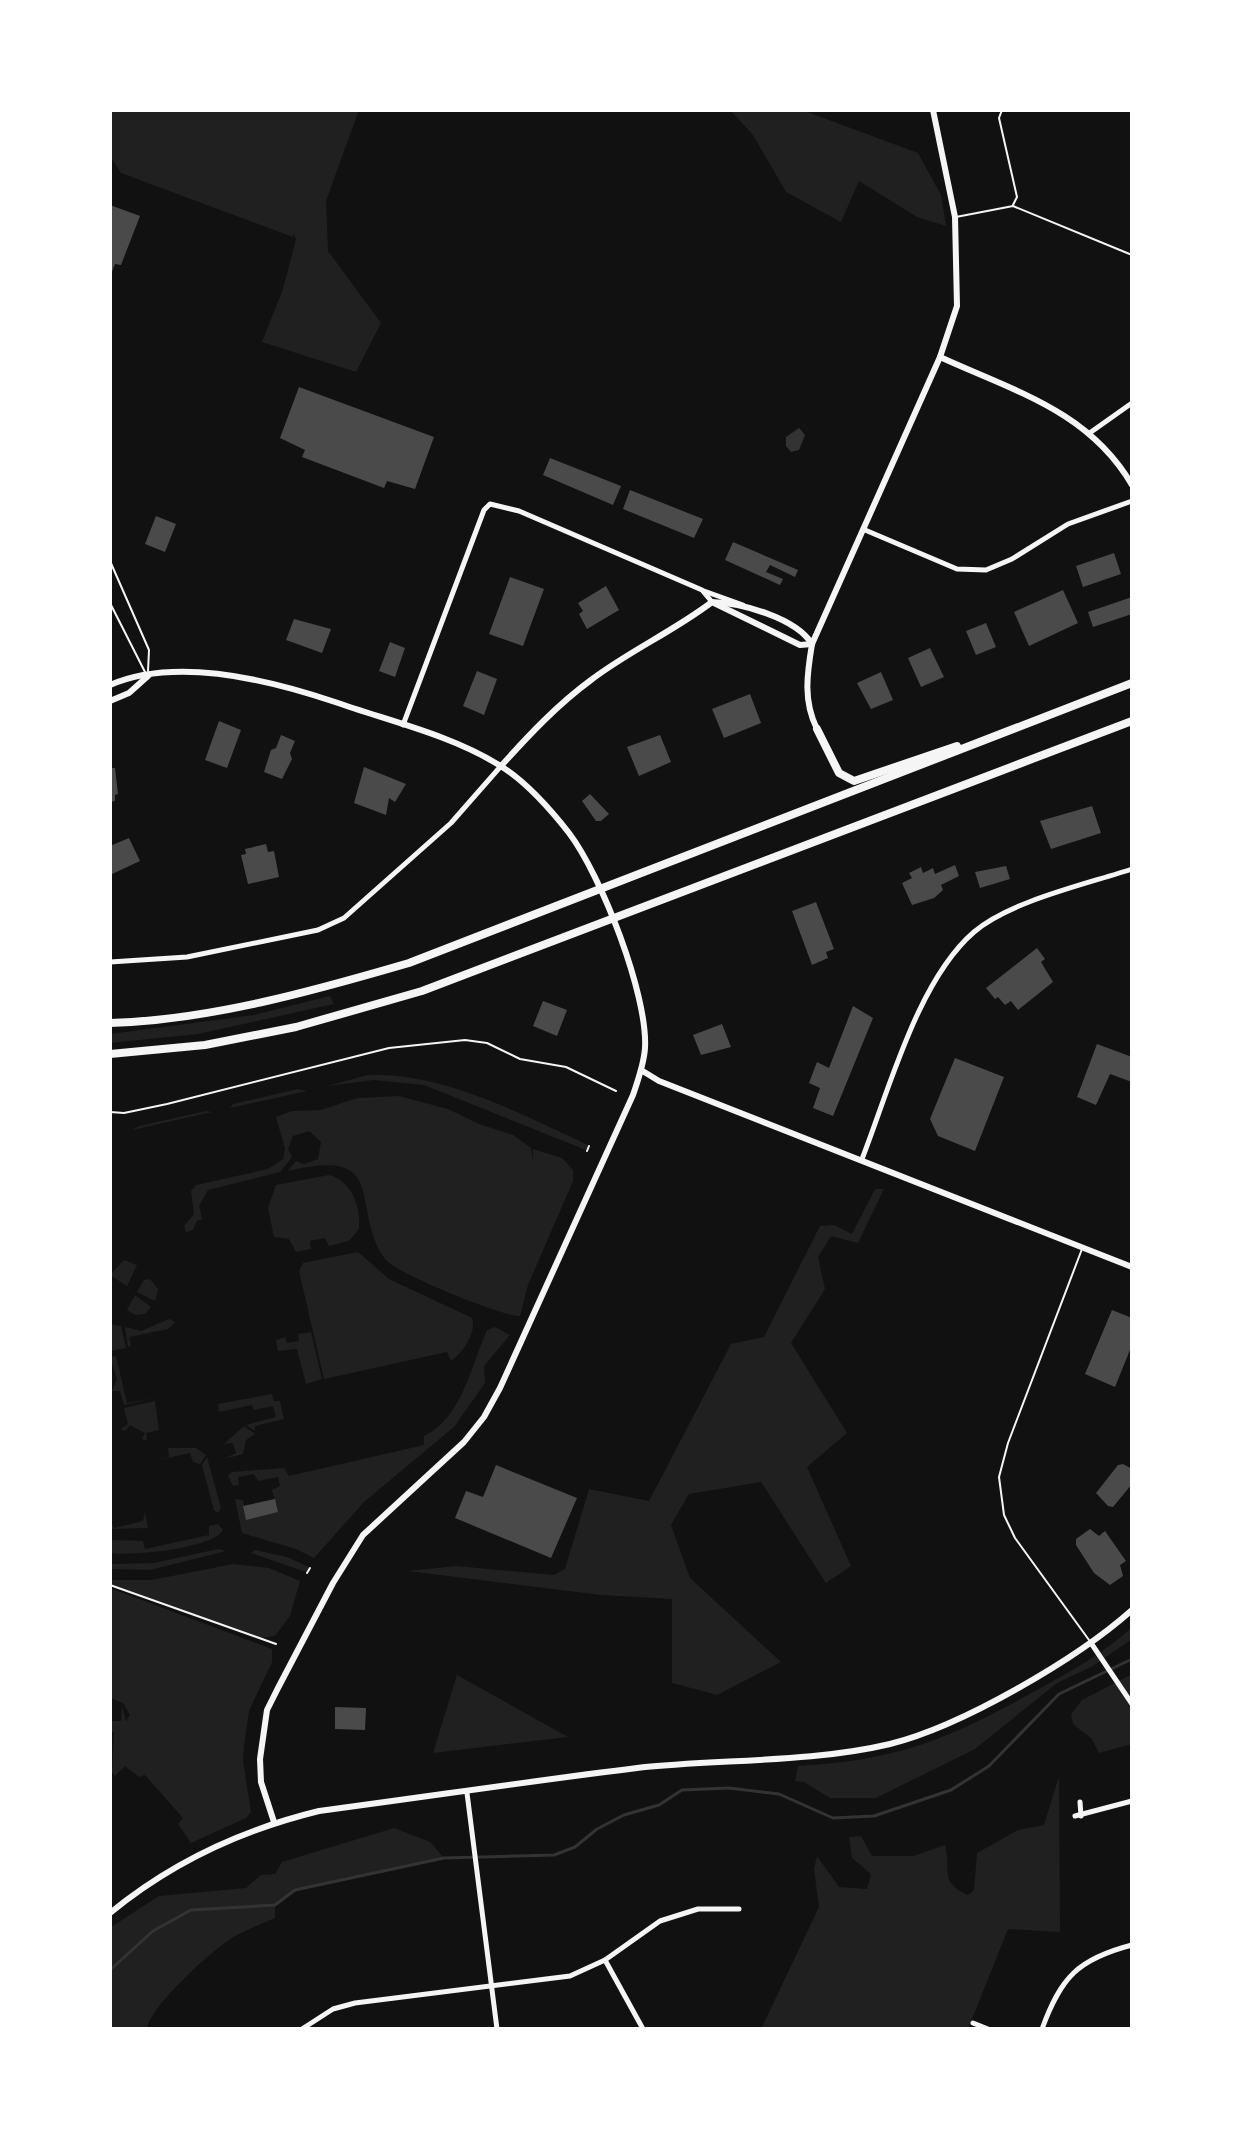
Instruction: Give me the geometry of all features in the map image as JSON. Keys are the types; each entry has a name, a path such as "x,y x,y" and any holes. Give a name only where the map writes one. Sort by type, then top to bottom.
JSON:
{"main road":[{"path":"110,1023 207,1011 316,990 409,963 1132,683"},
{"path":"110,1054 205,1045 296,1027 422,991 1132,721"},
{"path":"817,729 839,773 854,781 943,750 997,736"}],"street":[{"path":"817,729 809,714 806,679 812,644 940,357 957,306 955,217 933,110"},
{"path":"940,357 1064,413 1091,432 1120,465 1132,485"},
{"path":"1091,432 1132,403"},
{"path":"865,530 957,569 986,570 1012,559 1068,524 1132,501"},
{"path":"402,726 484,510 490,504 519,511 755,610 805,632 812,644"},
{"path":"702,590 712,602 771,633 800,645 812,644"},
{"path":"110,962 187,957 318,930 344,918 451,823 537,726 591,679 672,631 712,602 755,610"},
{"path":"771,633 776,620"},
{"path":"110,685 148,676 201,672 262,679 402,726 501,766 570,834 612,919 638,997 645,1034 641,1070 625,1113 489,1407 464,1442 363,1535 333,1583 267,1710 260,1759 261,1782 274,1822"},
{"path":"110,701 129,693 148,676"},
{"path":"862,1159 929,989 949,958 976,930 1027,903 1132,869"},
{"path":"641,1070 659,1081 1132,1267"},
{"path":"110,1913 138,1890 184,1861 274,1822 319,1811 638,1768 831,1752 891,1743 976,1709 1091,1643 1132,1610"},
{"path":"1091,1643 1132,1704"},
{"path":"467,1793 497,2029"},
{"path":"1080,1802 1078,1816 1132,1801"},
{"path":"302,2029 333,2009 355,2003 570,1976 605,1960 660,1921 698,1909 739,1909"},
{"path":"1042,2029 1055,1993 1067,1977 1094,1956 1132,1945"},
{"path":"605,1960 643,2029"},
{"path":"973,2023 988,2029"}],"lane":[{"path":"1002,110 999,118 1017,197 1013,206"},
{"path":"955,217 1013,206 1132,255"},
{"path":"110,561 149,650 148,676"},
{"path":"110,603 134,657 148,676"},
{"path":"1083,1248 1008,1443 999,1477 1004,1515 1015,1538 1091,1643"}],"path":[{"path":"110,1112 124,1113 167,1104 389,1048 465,1040 487,1043 520,1059 566,1067 616,1091"},
{"path":"587,1151 589,1146"},
{"path":"307,1573 310,1568"},
{"path":"110,1585 276,1644"}],"shaded area":[{"path":"110,110 359,110 326,201 328,251 381,323 356,372 262,342 283,289 296,239 293,233 293,237 121,173 110,156"},
{"path":"730,110 802,110 918,153 941,195 946,226 917,217 859,181 841,222 786,192 753,135"},
{"path":"799,428 805,435 799,450 791,452 786,446 786,437"},
{"path":"330,996 334,1004 198,1034 110,1043 110,1034 254,1015"},
{"path":"368,1075 424,1080 481,1097 588,1145 586,1150 424,1085 374,1080 327,1086"},
{"path":"298,1089 307,1091 230,1108 233,1104"},
{"path":"399,1096 448,1109 479,1124 513,1135 531,1148 533,1161 533,1149 562,1158 573,1170 573,1181 528,1285 520,1316 450,1293 408,1274 385,1259 375,1240 362,1186 354,1174 342,1167 320,1166 288,1171 296,1161 304,1164 318,1159 321,1142 309,1131 293,1136 288,1149 292,1157 280,1172 208,1190 199,1206 202,1219 197,1221 193,1230 186,1232 184,1226 194,1214 191,1191 196,1185 268,1169 283,1159 285,1149 276,1117 292,1111 321,1110 357,1098"},
{"path":"212,1112 132,1130 139,1126"},
{"path":"329,1175 344,1183 353,1196 359,1229 349,1241 329,1246 325,1238 310,1241 311,1249 296,1252 289,1239 274,1237 268,1208 276,1185"},
{"path":"875,1189 884,1189 858,1243 831,1236 818,1257 825,1289 791,1343 847,1433 807,1467 851,1566 826,1583 761,1482 689,1494 671,1525 690,1578 781,1662 717,1695 672,1683 672,1599 601,1595 408,1571 456,1566 554,1575 565,1569 589,1489 649,1501 731,1344 764,1337 820,1226 834,1225 852,1234"},
{"path":"358,1252 389,1279 472,1318 471,1336 456,1357 451,1361 447,1352 324,1379 299,1271 303,1263"},
{"path":"124,1260 137,1265 127,1286 110,1275"},
{"path":"150,1279 158,1289 155,1301 137,1292 144,1280"},
{"path":"135,1295 151,1307 145,1314 135,1315 127,1310"},
{"path":"169,1319 175,1322 168,1329 129,1337 131,1346 128,1347 125,1327 141,1331"},
{"path":"110,1324 121,1326 126,1348 110,1351"},
{"path":"495,1327 510,1335 484,1366 485,1383 454,1427 364,1502 314,1558 296,1549 242,1533 235,1499 243,1500 246,1519 278,1512 272,1490 280,1486 278,1477 258,1481 254,1474 238,1477 239,1485 233,1486 228,1476 232,1472 284,1468 289,1476 424,1445 424,1436 448,1417 456,1404 487,1330"},
{"path":"311,1332 322,1379 306,1384 297,1349 278,1351 276,1340 285,1337 287,1343 299,1341 298,1334"},
{"path":"116,1356 127,1403 154,1398 124,1405 120,1391 112,1391 117,1379 110,1357"},
{"path":"272,1394 274,1401 280,1401 284,1419 255,1426 255,1431 246,1425 276,1417 273,1406 254,1410 252,1405 219,1412 218,1404"},
{"path":"155,1401 159,1430 146,1433 147,1441 142,1439 145,1433 130,1425 125,1431 121,1429 128,1424 124,1408"},
{"path":"244,1426 255,1434 246,1440 243,1454 224,1459 236,1453 233,1443 224,1444"},
{"path":"168,1448 196,1448 206,1455 200,1464 193,1462 190,1453 149,1462 169,1457"},
{"path":"207,1457 221,1508 218,1513 214,1510 202,1465"},
{"path":"145,1512 148,1528 110,1529 110,1521 114,1528 143,1521"},
{"path":"218,1524 223,1530 204,1542 153,1552 110,1553 110,1540 143,1541 145,1549 209,1535 209,1526"},
{"path":"218,1549 226,1551 150,1570 110,1569 110,1564 154,1563"},
{"path":"255,1550 287,1557 309,1567 306,1572 251,1553"},
{"path":"233,1564 269,1568 300,1581 290,1616 275,1636 261,1638 110,1584 110,1580 152,1580"},
{"path":"110,1588 272,1649 272,1662 249,1711 244,1746 243,1761 251,1812 246,1818 191,1843 178,1824 183,1818 145,1775 139,1777 125,1766 115,1776 112,1772 114,1732 110,1731 110,1721 121,1721 122,1706 126,1721 130,1715 123,1703 110,1698"},
{"path":"1132,1627 1132,1639 1093,1666 1057,1683 975,1749 876,1798 830,1798 804,1782 795,1781 798,1766 869,1758 899,1751 984,1718 1080,1666"},
{"path":"1132,1674 1132,1744 1099,1753 1092,1739 1073,1724 1071,1714 1082,1700"},
{"path":"457,1675 568,1737 433,1753"},
{"path":"1059,1776 1060,1932 1008,1929 968,2029 761,2029 819,1907 814,1869 817,1856 839,1887 867,1889 871,1874 852,1858 849,1837 861,1836 872,1856 913,1856 945,1845 949,1880 968,1895 974,1890 977,1853 1018,1830 1044,1825"},
{"path":"394,1828 430,1842 444,1858 295,1890 275,1905 275,1918 235,1936 199,1965 159,2006 147,2029 110,2029 111,1927 159,1896 246,1888 261,1875 275,1874 282,1862"}],"building":[{"path":"110,205 140,216 121,265 115,264 110,277"},
{"path":"299,387 434,437 415,489 387,481 384,488 302,457 305,450 280,438"},
{"path":"550,458 621,486 613,505 543,475"},
{"path":"630,490 703,519 694,538 623,509"},
{"path":"156,516 176,524 165,552 145,544"},
{"path":"733,542 798,570 795,577 770,565 766,572 783,579 780,585 725,560"},
{"path":"1114,553 1121,574 1083,587 1076,566"},
{"path":"510,577 544,589 523,646 489,634"},
{"path":"606,586 619,610 587,629 579,614 583,611 578,603"},
{"path":"1063,590 1078,623 1029,646 1014,612"},
{"path":"1132,597 1132,614 1093,627 1088,612"},
{"path":"294,619 331,629 322,653 286,640"},
{"path":"986,623 996,647 976,655 966,631"},
{"path":"390,642 405,648 395,677 379,671"},
{"path":"930,648 944,677 921,687 908,658"},
{"path":"477,671 497,679 484,715 463,706"},
{"path":"881,672 893,700 871,709 857,683"},
{"path":"750,694 761,723 724,738 712,709"},
{"path":"219,721 241,730 227,768 205,760"},
{"path":"281,735 295,741 290,753 292,759 282,779 264,772 271,750 276,748"},
{"path":"660,735 671,762 639,776 627,747"},
{"path":"364,767 406,784 395,802 389,798 386,815 354,803"},
{"path":"110,768 115,768 118,794 115,801 110,802"},
{"path":"590,794 609,814 601,821 596,821 582,801"},
{"path":"1092,806 1101,833 1051,849 1040,821"},
{"path":"129,838 140,861 110,875 110,846"},
{"path":"266,844 268,852 274,851 279,877 248,884 241,855 246,854 245,849"},
{"path":"955,865 959,876 941,885 943,890 934,898 912,905 902,883 912,878 909,873 921,867 923,873 933,868 935,874"},
{"path":"1006,866 1010,879 980,888 975,872"},
{"path":"816,902 834,949 826,952 828,958 812,965 792,911"},
{"path":"1037,948 1045,959 1041,962 1053,982 1018,1010 1011,1001 1005,1005 998,997 995,999 986,988"},
{"path":"543,1001 567,1010 557,1036 533,1026"},
{"path":"853,1006 873,1018 833,1116 813,1108 820,1088 809,1083 817,1062 829,1068"},
{"path":"722,1024 731,1047 701,1055 693,1035"},
{"path":"1097,1044 1132,1057 1132,1082 1110,1074 1096,1105 1077,1097"},
{"path":"955,1058 1004,1077 975,1151 938,1136 930,1119"},
{"path":"1112,1310 1132,1318 1132,1345 1115,1387 1085,1374"},
{"path":"496,1465 577,1498 551,1558 455,1518 466,1491 483,1497"},
{"path":"1118,1465 1132,1469 1132,1484 1113,1507 1108,1506 1096,1493"},
{"path":"275,1499 278,1512 246,1520 243,1506"},
{"path":"1090,1529 1099,1536 1105,1531 1126,1561 1120,1565 1123,1576 1110,1585 1094,1573 1076,1545 1076,1539"},
{"path":"335,1707 366,1708 365,1730 335,1729"}],"waterway":[{"path":"110,1970 153,1931 191,1910 275,1905 295,1890 444,1858 554,1855 575,1847 597,1829 624,1815 659,1805 682,1790 729,1788 779,1794 833,1818 874,1816 951,1790 989,1766 1059,1694 1132,1659"}]}
